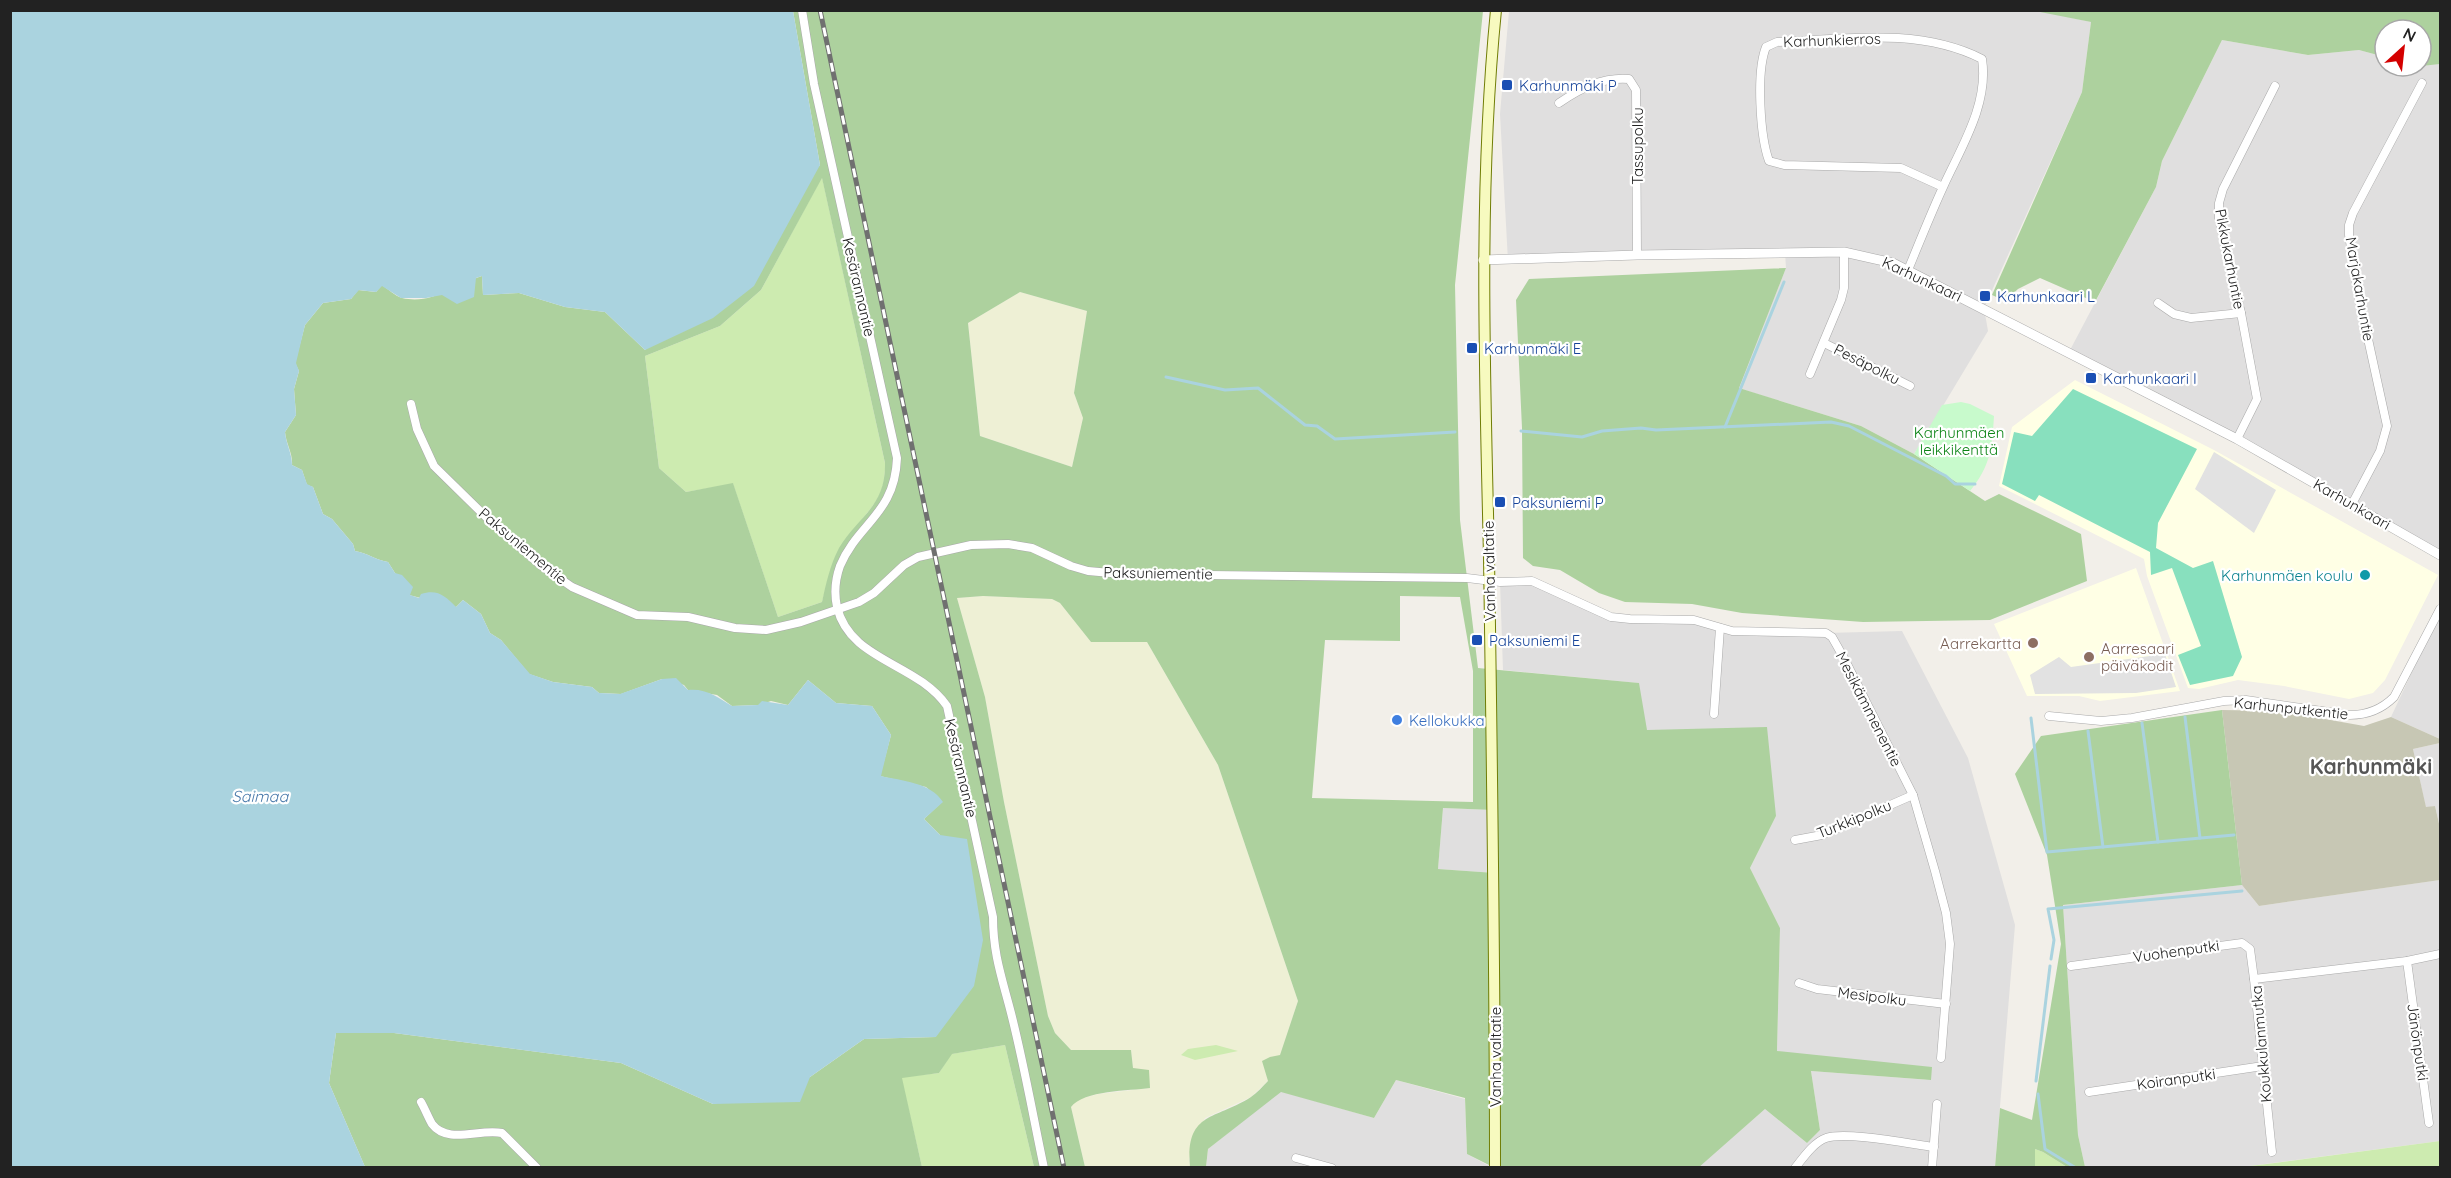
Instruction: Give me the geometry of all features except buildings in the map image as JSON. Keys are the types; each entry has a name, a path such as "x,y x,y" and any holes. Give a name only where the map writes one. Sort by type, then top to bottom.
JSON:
{"main road":[{"name":"Vanha valtatie","path":"1495,1167 1495,873 1483,260 1488,105 1496,10"}],"street":[{"name":"Kesärannantie","path":"802,10 814,84 897,458 892,490 883,507 841,564 834,593 838,610 850,635 860,645 926,683 938,693 947,706 993,917 997,968 1011,1012 1044,1167"},
{"name":"Karhunkierros","path":"1908,270 1970,132 1984,72 1982,59 1960,48 1932,41 1901,38 1777,42 1766,47 1762,57 1761,101 1763,146 1769,161 1784,165 1902,168 1944,187"},
{"name":"Tassupolku","path":"1559,103 1579,90 1612,77 1629,79 1636,90 1637,255"},
{"name":"Marjakarhuntie","path":"2352,504 2380,451 2387,426 2358,293 2349,225 2422,83"},
{"name":"Pikkukarhuntie","path":"2237,439 2257,399 2241,313 2219,219 2218,203 2275,86"},
{"name":"Karhunkaari","path":"1483,260 1844,252 1877,259 1908,270 2237,439 2440,555"},
{"path":"1810,374 1844,288 1844,252"},
{"path":"2158,303 2174,314 2191,318 2241,313"},
{"name":"Pesäpolku","path":"1824,343 1910,386"},
{"name":"Paksuniementie","path":"411,404 417,429 434,466 486,517 539,564 572,587 637,615 688,617 735,628 766,630 859,602 874,593 904,565 918,557 989,543 1032,548 1079,568 1122,574 1488,580"},
{"name":"Mesikämmenentie","path":"1488,580 1500,582 1532,580 1611,617 1694,620 1732,631 1826,633 1832,637 1913,795 1946,913 1950,944 1941,1058"},
{"name":"Karhunputkentie","path":"2049,716 2102,721 2132,718 2224,701 2246,700 2350,715 2367,713 2387,704 2394,697 2440,609"},
{"path":"1714,714 1720,628"},
{"name":"Turkkipolku","path":"1795,840 1822,835 1913,795"},
{"name":"Vuohenputki","path":"2071,966 2242,943 2250,949 2254,979"},
{"name":"Koukkulanmutka","path":"2272,1152 2254,979 2407,961 2440,954"},
{"name":"Jänönputki","path":"2407,961 2429,1123"},
{"name":"Mesipolku","path":"1798,983 1817,989 1946,1004"},
{"name":"Koiranputki","path":"2089,1092 2263,1066"},
{"path":"421,1102 433,1125 440,1131 447,1134 494,1131 502,1133 537,1167"},
{"path":"1932,1167 1937,1104"},
{"path":"1795,1167 1819,1142 1826,1138 1842,1136 1934,1147"},
{"path":"1296,1158 1332,1167"}],"shaded area":[{"path":"2035,10 2091,22 2082,92 1984,308 1988,331 1914,454 1861,426 1738,388 1786,268 1785,252 1508,261 1500,114 1509,11"},
{"path":"2222,40 2308,55 2359,50 2373,54 2373,78 2433,78 2433,64 2440,64 2440,555 2069,352 2156,187 2162,161"},
{"path":"1020,292 1087,311 1074,393 1083,418 1072,467 980,436 968,323"},
{"path":"2075,380 2214,450 2438,575 2385,680 2373,693 2349,699 2284,686 2238,680 2199,689 2188,688 2147,576 2144,559 1999,486 2012,427"},
{"path":"2214,452 2276,490 2254,533 2195,489"},
{"name":"Aarresaari päiväkodit","path":"2136,568 2180,691 2100,701 2079,696 2027,696 1994,624"},
{"path":"1532,581 1611,617 1694,620 1720,628 1826,633 1902,631 1968,758 2015,925 1995,1167 1698,1167 1765,1109 1807,1143 1820,1130 1811,1071 1930,1080 1777,1051 1780,928 1750,868 1776,816 1646,730 1638,683 1503,670 1500,582"},
{"path":"983,596 1052,599 1060,603 1091,642 1147,642 1218,765 1298,1001 1280,1056 1278,1056 1268,1081 1251,1097 1205,1118 1189,1159 1190,1167 1085,1167 1071,1107 1076,1100 1098,1094 1150,1088 1133,1068 1131,1050 1071,1050 1055,1033 1048,1016 985,697 957,598"},
{"path":"2440,612 2440,739 2391,717"},
{"path":"2164,651 2176,687 2136,693 2035,694 2030,675 2059,657 2071,667 2150,656"},
{"path":"2222,710 2280,711 2364,726 2391,717 2440,739 2440,743 2413,749 2426,807 2435,806 2440,828 2440,880 2259,906 2242,885"},
{"path":"2440,743 2440,828 2435,806 2426,808 2413,749"},
{"path":"1443,808 1494,810 1495,873 1438,869"},
{"path":"2440,880 2440,1141 2242,1167 2085,1167 2078,1135 2063,905 2242,885 2259,906"},
{"path":"1396,1080 1465,1099 1467,1154 1493,1168 1206,1168 1208,1149 1280,1091 1374,1118"}],"green space":[{"path":"793,11 1483,11 1455,285 1460,520 1478,668 1639,683 1647,730 1767,727 1776,816 1750,868 1780,928 1777,1051 1932,1067 1931,1080 1811,1071 1820,1130 1807,1143 1765,1109 1698,1168 1493,1167 1467,1154 1465,1098 1396,1080 1374,1118 1281,1092 1208,1149 1206,1167 1190,1167 1192,1136 1198,1126 1215,1114 1251,1097 1268,1081 1262,1061 1280,1055 1298,1001 1218,765 1147,642 1091,642 1060,603 1052,599 983,596 957,598 985,697 1048,1016 1055,1033 1071,1050 1131,1050 1133,1068 1149,1070 1150,1088 1096,1094 1077,1101 1071,1107 1085,1167 1034,1167 1005,1045 952,1054 939,1073 902,1078 922,1167 365,1167 329,1083 336,1033 394,1033 621,1063 713,1104 810,1077 864,1039 936,1037 940,835 924,819 942,802 926,787 880,776 891,735 872,706 836,703 808,680 788,705 771,701 759,705 732,706 717,695 688,690 684,685 662,679 621,694 599,693 592,687 553,682 529,674 501,640 490,633 481,614 463,600 456,607 409,595 388,562 355,551 353,544 332,519 323,514 313,487 307,485 302,470 292,465 285,432 296,415 294,389 299,371 295,363 305,325 323,303 351,299 358,290 376,292 382,285 402,298 423,299 482,276 483,295 519,293 565,307 605,312 645,350 820,165","holes":["822,178 885,463 884,478 876,501 839,548 822,602 778,617 733,483 686,492 659,468 645,356 720,326 761,290","1020,292 1087,311 1074,393 1083,418 1072,467 980,436 968,323","1400,596 1460,597 1473,671 1473,802 1312,798 1325,640 1400,641","1443,808 1493,810 1495,873 1438,869"]},
{"path":"2035,11 2440,11 2440,64 2433,65 2433,18 2373,18 2373,54 2359,50 2308,55 2222,40 2162,161 2156,187 2095,302 2040,278 2018,289 2005,301 1992,295 2082,92 2091,22"},
{"path":"822,177 885,463 885,476 879,495 858,524 838,559 822,602 778,617 733,484 686,492 659,468 645,356 720,326 761,290"},
{"path":"1786,268 1739,388 1861,426 1914,454 1985,501 1999,494 2081,534 2087,581 1990,620 1863,622 1742,613 1692,604 1625,602 1599,593 1560,570 1533,566 1523,558 1522,428 1516,300 1529,279"},
{"path":"2073,389 2197,449 2158,523 2156,548 2193,568 2213,561 2242,657 2233,676 2190,685 2178,655 2201,646 2172,568 2151,575 2150,552 2039,495 2035,501 2002,484 2014,432 2032,436"},
{"name":"Karhunmäen leikkikenttä","path":"1961,402 1994,416 1989,456 1982,473 1970,491 1914,454 1942,405"},
{"path":"2222,710 2242,885 2063,905 2078,1135 2085,1167 2067,1167 2035,1149 2035,1167 1995,1167 2000,1108 2032,1120 2061,944 2047,855 2015,774 2041,736"},
{"path":"1005,1045 1034,1167 922,1167 901,1077 939,1073 951,1054"},
{"path":"1216,1045 1238,1051 1195,1060 1181,1055 1188,1049"},
{"path":"2440,1141 2440,1167 2242,1167 2267,1164"},
{"path":"2035,1149 2043,1152 2067,1167 2035,1167"}],"water":[{"name":"Saimaa","path":"10,11 793,11 820,165 754,286 713,318 645,350 605,312 565,307 519,293 483,295 482,276 476,278 474,297 457,304 442,295 426,298 401,298 382,286 376,292 359,290 351,299 323,303 305,325 296,363 299,371 294,389 296,415 285,432 292,465 302,470 307,484 313,487 323,514 332,519 353,544 355,551 388,562 395,573 402,575 413,587 410,595 419,598 421,594 437,593 456,607 463,600 481,614 490,633 501,640 530,674 553,682 592,687 599,693 620,694 662,679 676,678 688,690 706,692 732,706 758,705 762,701 788,705 808,680 836,703 872,706 891,735 881,776 915,783 931,790 943,802 924,819 940,835 967,839 983,940 974,986 936,1037 864,1039 810,1077 800,1102 713,1104 621,1063 394,1033 336,1033 329,1083 365,1167 11,1167"}],"waterway":[{"path":"1725,427 1784,282"},
{"path":"1166,377 1225,390 1258,388 1305,425 1317,426 1335,439 1455,432"},
{"path":"1521,431 1582,437 1602,431 1641,428 1656,430 1831,422 1849,426 1946,476 1955,484 1975,484"},
{"path":"2185,717 2200,838"},
{"path":"2031,718 2047,852 2234,835"},
{"path":"2142,723 2158,842"},
{"path":"2088,731 2103,847"},
{"path":"2051,959 2054,940 2048,909 2242,891"},
{"path":"2036,1081 2050,966"},
{"path":"2038,1094 2045,1149 2076,1168"}],"railway":[{"path":"820,10 1064,1168"}],"place":[{"name":"Karhunmäki P","path":"1507,85"},
{"name":"Karhunkaari L","path":"1985,296"},
{"name":"Karhunmäki E","path":"1472,348"},
{"name":"Karhunkaari I","path":"2091,378"},
{"name":"Paksuniemi P","path":"1500,502"},
{"name":"Karhunmäen koulu","path":"2365,575"},
{"name":"Paksuniemi E","path":"1477,640"},
{"name":"Aarrekartta","path":"2033,643"},
{"name":"Aarresaari päiväkodit","path":"2089,657"},
{"name":"Kellokukka","path":"1397,720"}],"district":[{"name":"Karhunmäki","path":"2371,766"}]}
